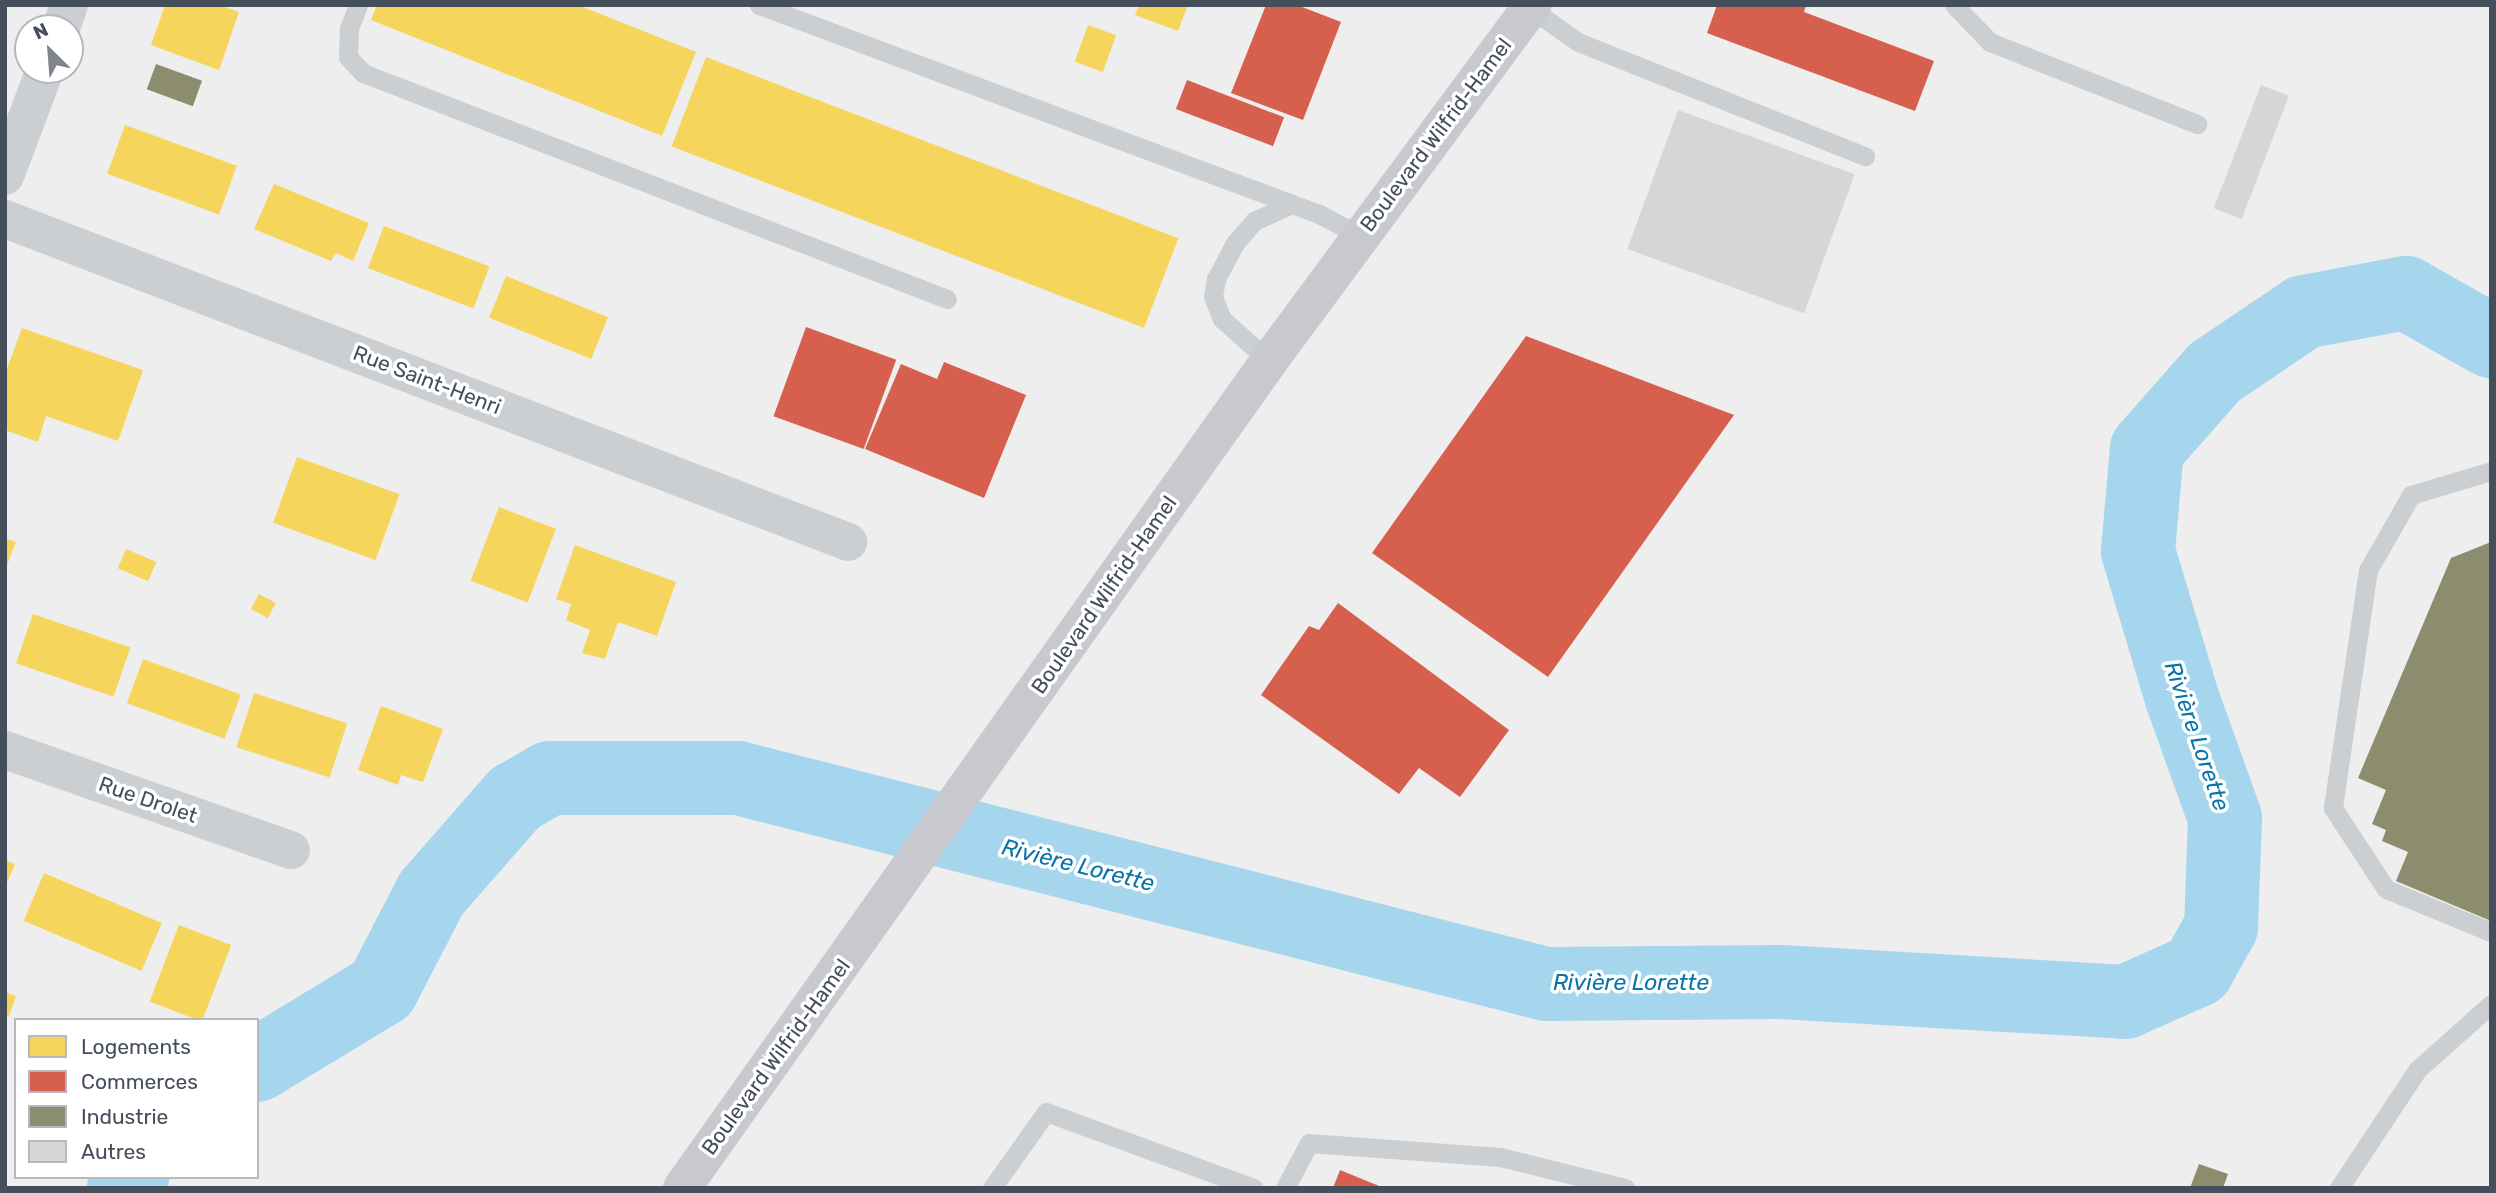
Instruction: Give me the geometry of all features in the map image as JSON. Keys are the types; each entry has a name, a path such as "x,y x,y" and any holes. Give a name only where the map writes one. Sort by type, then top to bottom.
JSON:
{"main road":[{"name":"Boulevard Wilfrid-Hamel","path":"682,1188 1269,360 1529,6"}],"street":[{"path":"5,176 40,84"},
{"name":"Rue Saint-Henri","path":"5,219 848,542"},
{"name":"Rue Drolet","path":"5,750 290,850"}],"lane":[{"path":"358,5 349,29 348,57 363,73 947,299"},
{"path":"759,5 1292,204 1361,236"},
{"path":"1954,5 1990,42 2197,124"},
{"path":"1529,6 1578,42 1865,156"},
{"path":"1269,360 1222,319 1213,298 1216,279 1235,243 1254,221 1292,204"},
{"path":"2491,471 2411,495 2368,570 2333,808 2386,889 2491,932"},
{"path":"2339,1188 2417,1070 2491,1004"},
{"path":"992,1188 1046,1112 1254,1188"},
{"path":"1285,1188 1309,1143 1500,1157 1625,1188"}],"building: Logements":[{"path":"165,5 219,5 239,12 219,70 151,45"},
{"path":"377,5 578,5 696,52 662,136 371,20"},
{"path":"1139,5 1188,5 1178,31 1135,15"},
{"path":"1088,25 1116,35 1103,72 1075,62"},
{"path":"706,57 1178,238 1144,328 672,147"},
{"path":"125,125 237,166 219,215 107,174"},
{"path":"274,184 369,223 353,261 336,253 331,261 254,229"},
{"path":"384,226 489,266 473,309 368,268"},
{"path":"506,276 608,317 591,359 489,318"},
{"path":"22,328 143,370 118,441 46,416 38,442 5,430 5,374"},
{"path":"297,457 399,494 375,560 273,523"},
{"path":"499,507 556,529 528,603 471,581"},
{"path":"5,538 16,542 5,570"},
{"path":"575,545 676,582 657,636 618,622 605,659 582,653 590,630 566,620 571,604 556,599"},
{"path":"126,549 156,562 148,581 118,568"},
{"path":"259,594 276,603 268,618 251,609"},
{"path":"33,614 130,648 113,697 16,663"},
{"path":"143,659 241,695 225,739 127,703"},
{"path":"254,693 347,723 330,777 236,747"},
{"path":"381,706 443,729 423,782 401,775 398,785 358,770"},
{"path":"5,860 15,864 5,887"},
{"path":"44,873 162,923 142,971 24,921"},
{"path":"179,925 231,945 203,1018 192,1018 150,1002"},
{"path":"5,992 16,996 9,1016 5,1015"}],"building: Commerces":[{"path":"1266,5 1297,5 1341,22 1303,120 1231,93"},
{"path":"1717,5 1806,5 1804,12 1934,61 1915,111 1707,33"},
{"path":"1187,80 1284,117 1273,146 1176,109"},
{"path":"806,327 896,360 864,449 774,416"},
{"path":"1526,336 1734,415 1548,677 1372,553"},
{"path":"944,362 1026,395 984,498 865,449 901,364 937,379"},
{"path":"1338,603 1509,730 1460,797 1419,768 1399,794 1261,695 1309,626 1319,630"},
{"path":"1340,1170 1384,1188 1333,1188"}],"building: Industrie":[{"path":"156,64 202,81 193,106 147,89"},
{"path":"2491,542 2491,921 2396,881 2408,852 2382,841 2386,830 2372,824 2386,790 2358,778 2451,558"},
{"path":"2199,1164 2228,1174 2223,1188 2190,1188"}],"building: Autres":[{"path":"2261,85 2289,96 2242,219 2214,208"},
{"path":"1678,110 1855,174 1804,313 1627,249"}],"waterway":[{"name":"Rivière Lorette","path":"259,1064 382,989 431,894 515,798 550,778 738,778 1546,984 1781,982 2125,1002 2197,970 2221,927 2225,818 2182,698 2138,551 2147,449 2215,372 2304,312 2406,293 2491,341"},
{"name":"Rivière Lorette","path":"124,1188 131,1179"}]}
